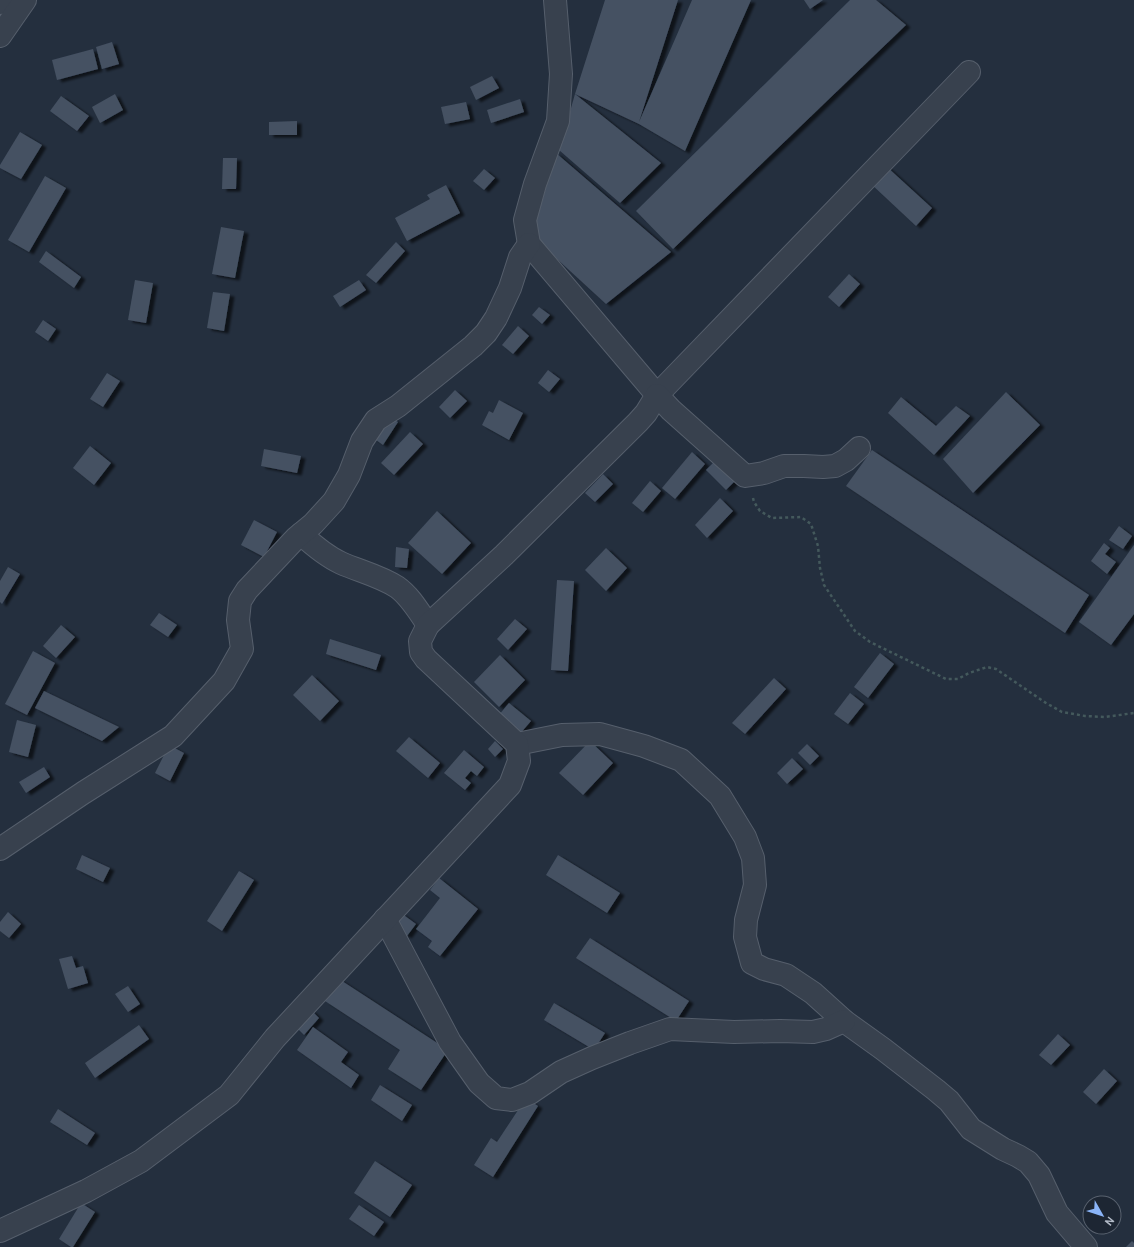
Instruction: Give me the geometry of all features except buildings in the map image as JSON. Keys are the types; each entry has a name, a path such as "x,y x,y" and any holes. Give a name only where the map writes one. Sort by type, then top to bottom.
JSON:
{"street":[{"path":"0,3 18,0"},
{"path":"0,36 25,0"},
{"path":"554,0 561,74 558,121 535,184 525,220 529,244 657,395 671,410 745,476 764,473 784,466 835,466 846,460 859,448"},
{"path":"0,1231 86,1191 141,1161 229,1095 275,1038 510,785 519,761 517,744 426,659 421,652 420,641 428,625 504,555 638,422 646,413 657,395 969,72"},
{"path":"0,849 83,793 172,736 224,681 242,649 238,620 240,601 247,590 334,501 349,475 362,441 376,420 398,406 473,346 486,333 496,318 510,288 520,257 529,244"},
{"path":"301,534 314,546 339,562 397,588 408,596 428,625"},
{"path":"517,744 562,735 600,734 644,746 681,760 720,796 745,837 753,858 755,885 746,920 745,937 752,963 764,969 786,975 813,993 844,1021 883,1049 949,1101 971,1129 1003,1149 1028,1162 1039,1175 1057,1213 1086,1247"},
{"path":"385,919 450,1042 479,1083 496,1098 512,1100 530,1093 561,1072 630,1043 670,1029 734,1032 780,1030 813,1032 826,1029 844,1021"}],"path":[{"path":"745,476 754,502 760,511 772,518 801,518 811,524 818,546 820,568 824,586 855,632 870,642 946,679 958,679 986,667 996,669 1046,704 1062,712 1085,716 1105,717 1134,714"}]}
